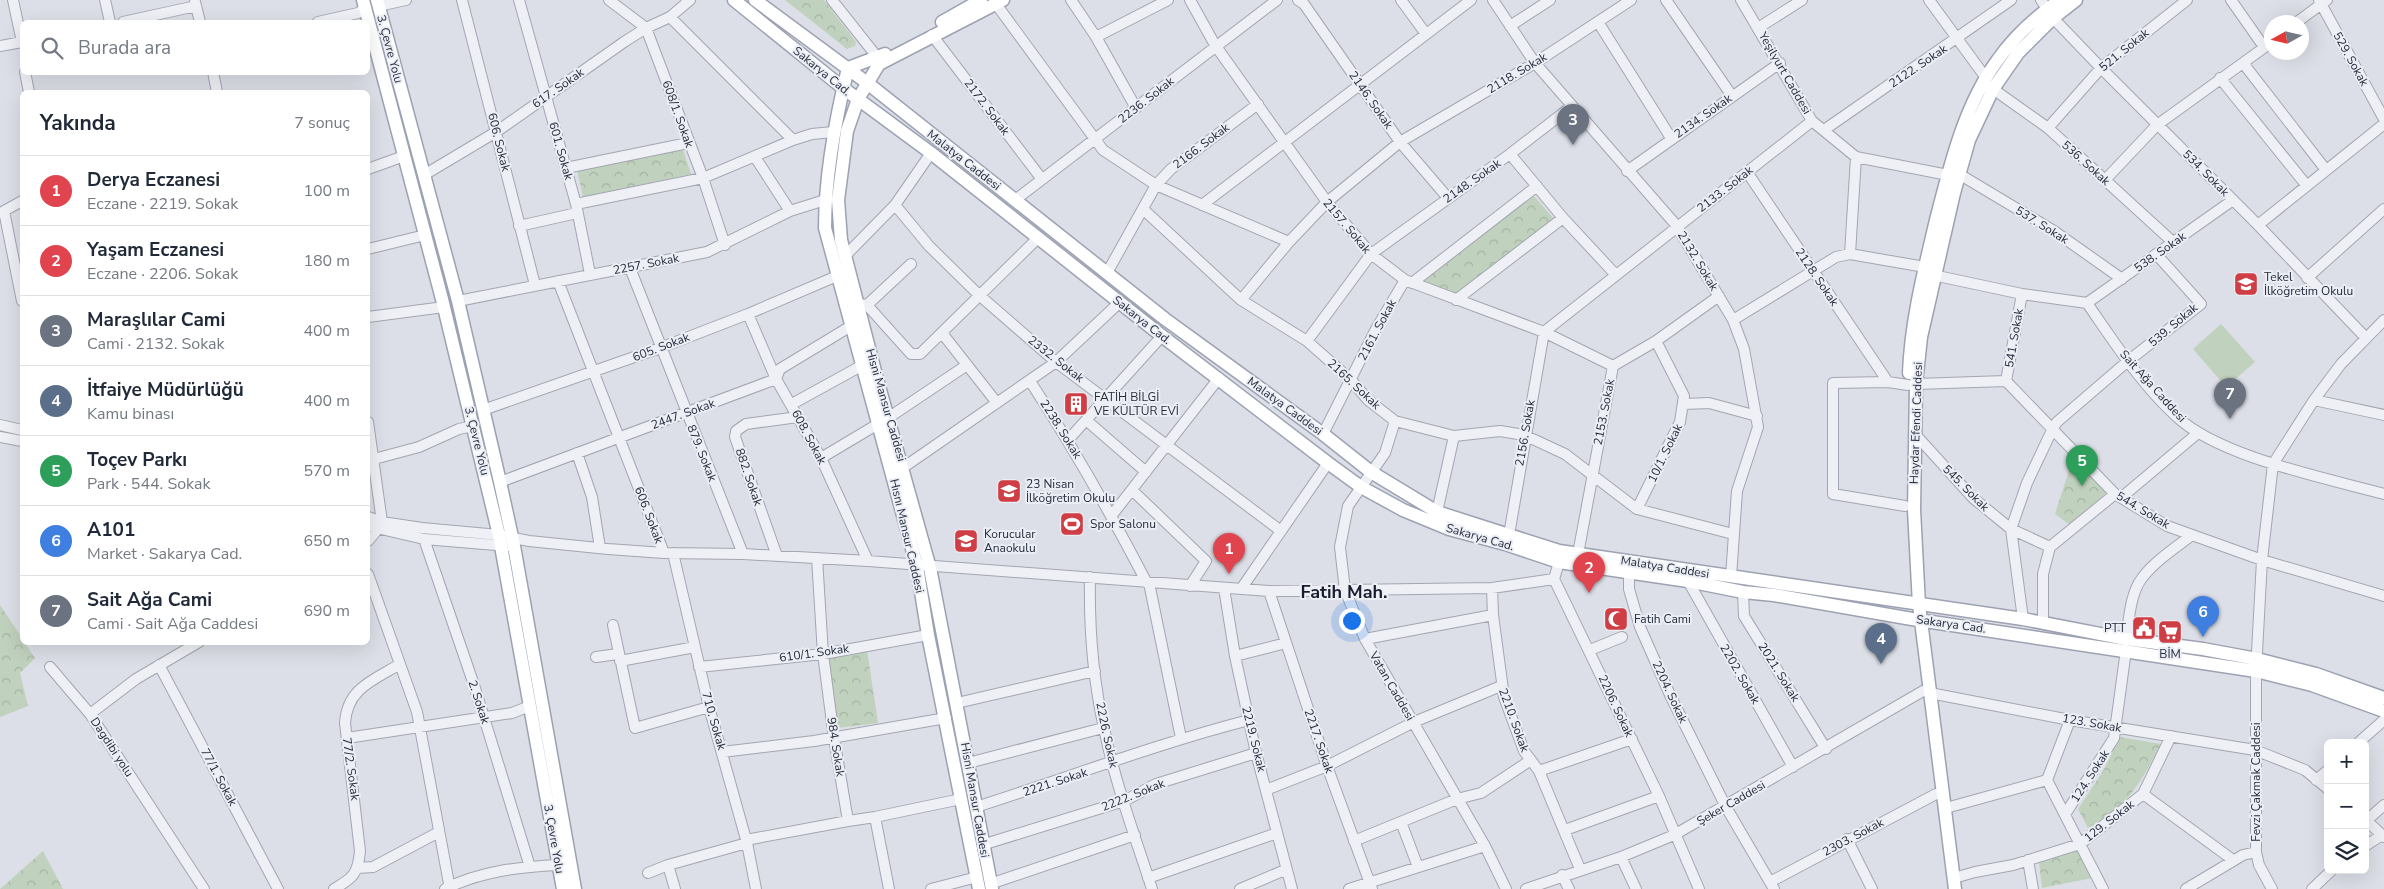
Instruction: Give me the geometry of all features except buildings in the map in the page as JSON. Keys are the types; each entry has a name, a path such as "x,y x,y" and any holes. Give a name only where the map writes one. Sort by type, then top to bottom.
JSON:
{"main road":[{"name":"Sakarya Cad.","path":"734,0 843,88 931,153 1162,336 1328,463 1361,487 1403,510 1449,529 1559,562 1630,571 1743,592 1774,595 1916,619 2126,644 2316,674 2383,695"},
{"name":"Malatya Caddesi","path":"755,0 866,82 1165,319 1323,434 1371,472 1437,512 1559,551 1914,604"},
{"path":"848,68 878,58 981,0"},
{"name":"Haydar Efendi Caddesi","path":"1914,604 1915,434 1911,336 1954,174 1964,128 1989,84 1997,60 2047,9 2060,0"},
{"name":"Haydar Efendi Caddesi","path":"2047,9 2076,0"},
{"name":"Hisni Mansur Caddesi","path":"985,885 982,845 976,807 930,568 904,467 883,421 863,305 846,255 838,220 838,200 847,131 866,82 879,64 932,35 1000,2"},
{"name":"3. Çevre Yolu","path":"378,3 458,301 500,482 530,706 563,889"},
{"name":"3. Çevre Yolu","path":"364,4 368,20"},
{"name":"3. Çevre Yolu","path":"370,27 444,307 473,426 507,541 575,889"},
{"name":"Hısnı Mansur Caddesi","path":"848,68 834,132 825,200 825,228 861,366 883,421 917,567 928,634 962,799 985,885"},
{"name":"Haydar Efendi Caddesi","path":"1912,384 1906,506 1914,604 1926,692 1946,808 1955,884"},
{"name":"Sakarya Cad.","path":"1914,604 2043,622 2126,644"},
{"name":"Sakarya Cad.","path":"2257,665 2384,711"},
{"name":"Haydar Efendi Caddesi","path":"1926,692 1946,889"}],"street":[{"path":"13,0 20,33"},
{"path":"104,0 109,20"},
{"path":"378,3 406,0"},
{"name":"606. Sokak","path":"462,0 535,285"},
{"name":"601. Sokak","path":"519,0 566,168 590,274"},
{"path":"609,0 646,28"},
{"name":"617. Sokak","path":"424,175 496,132 646,28 670,17 690,0"},
{"path":"832,0 878,58"},
{"path":"1071,0 1096,37 1136,108"},
{"path":"1096,37 1168,0"},
{"name":"2157. Sokak","path":"1190,0 1215,45 1327,202 1371,254 1408,282 1544,332 1613,366"},
{"name":"2236. Sokak","path":"1015,200 1215,45 1277,0"},
{"path":"1401,0 1426,34"},
{"path":"1202,205 1471,0"},
{"name":"2132. Sokak","path":"1492,0 1535,63 1571,107 1676,226 1733,320 1744,349 1758,427 1736,491 1731,577"},
{"path":"1510,26 1550,0"},
{"name":"2118. Sokak","path":"1241,300 1289,242 1327,202 1400,142 1535,63 1632,0"},
{"path":"1666,0 1732,96"},
{"name":"Yeşilyurt Caddesi","path":"1741,0 1780,63 1812,121 1856,157 1954,174"},
{"path":"1758,28 1802,0"},
{"name":"536. Sokak","path":"1929,0 1989,84 2048,128 2174,243"},
{"name":"2122. Sokak","path":"1824,130 1958,39 2011,0"},
{"name":"521. Sokak","path":"2048,128 2101,68 2187,0"},
{"path":"2231,0 2264,39"},
{"name":"2146. Sokak","path":"1304,1 1360,86 1400,142 1448,198"},
{"path":"2305,15 2322,1"},
{"name":"529. Sokak","path":"2322,1 2384,119"},
{"path":"1000,2 1103,150 1156,186 1289,242"},
{"path":"131,20 196,3 200,20"},
{"path":"326,20 358,12 364,4"},
{"name":"534. Sokak","path":"2047,9 2101,68 2258,225 2366,338"},
{"path":"670,17 793,140"},
{"path":"1598,22 1671,138"},
{"name":"608/1. Sokak","path":"646,28 688,143 703,178 725,245"},
{"name":"2172. Sokak","path":"932,35 1041,178"},
{"path":"0,46 20,42"},
{"path":"2105,180 2157,125 2264,47"},
{"name":"2134. Sokak","path":"1627,171 1671,138 1780,63"},
{"path":"2243,63 2326,170"},
{"path":"26,75 30,90"},
{"path":"213,75 216,90"},
{"path":"2220,78 2307,186"},
{"name":"2166. Sokak","path":"1107,273 1156,186 1171,169 1258,104"},
{"name":"2148. Sokak","path":"1307,340 1371,254 1510,154 1571,107"},
{"name":"2133. Sokak","path":"1544,332 1615,274 1812,121"},
{"path":"2258,225 2384,124"},
{"path":"519,226 576,209 703,178 793,140 812,134 834,132"},
{"path":"566,168 688,143"},
{"path":"846,255 895,205 931,153"},
{"path":"1510,154 1563,218 1615,274"},
{"path":"370,168 404,156"},
{"path":"755,157 790,211"},
{"path":"1850,254 1856,157"},
{"name":"2128. Sokak","path":"1747,172 1888,382"},
{"name":"537. Sokak","path":"1954,174 2054,231 2122,279"},
{"path":"1408,282 1537,186"},
{"name":"2257. Sokak","path":"458,301 707,252 725,245 790,211 825,200"},
{"name":"538. Sokak","path":"2087,303 2232,200"},
{"path":"20,202 3,215 20,292"},
{"name":"2332. Sokak","path":"895,205 929,246 979,295 1056,362 1107,398 1281,531"},
{"name":"2165. Sokak","path":"1144,210 1241,300 1307,340 1351,380 1368,400 1395,421 1454,436 1500,430 1524,435 1565,454 1637,509 1733,534"},
{"path":"2308,278 2384,210"},
{"path":"1456,300 1563,218"},
{"path":"370,249 425,235"},
{"path":"911,264 863,305 914,355 923,353 1038,238"},
{"path":"1733,320 1836,257 1850,254 2022,294 2087,303"},
{"name":"539. Sokak","path":"2011,528 2027,483 2057,422 2128,361 2201,304 2157,255"},
{"name":"879. Sokak","path":"630,268 743,554"},
{"name":"605. Sokak","path":"483,410 660,348 748,314 836,276"},
{"name":"606. Sokak","path":"558,281 593,372 668,553"},
{"name":"2161. Sokak","path":"1323,434 1376,329 1408,282"},
{"name":"541. Sokak","path":"1906,506 1833,494 1834,383 1888,382 1912,384 2006,381 2022,294"},
{"name":"2153. Sokak","path":"1578,554 1613,366 1656,341 1719,296"},
{"path":"904,467 1056,362 1120,302"},
{"name":"Sait Ağa Caddesi","path":"2087,303 2128,361 2176,417 2198,434 2273,464 2384,494"},
{"path":"370,317 444,307"},
{"name":"608. Sokak","path":"748,314 776,379 792,404 821,458 868,562"},
{"path":"2257,665 2262,560 2273,464 2314,400 2341,364 2384,320"},
{"name":"2447. Sokak","path":"500,482 776,379 780,369 851,326"},
{"name":"2156. Sokak","path":"1508,535 1524,435 1544,332"},
{"path":"942,333 997,403"},
{"path":"1068,440 1162,336"},
{"path":"1656,341 1684,396 1684,404 1709,402 1757,416"},
{"path":"821,458 883,421 967,365"},
{"path":"792,404 861,366"},
{"path":"1112,515 1219,378"},
{"name":"2238. Sokak","path":"1030,381 1068,440 1112,515 1148,583 1181,738"},
{"name":"544. Sokak","path":"2006,381 2118,496 2167,526 2262,560 2384,596"},
{"path":"2314,400 2384,415"},
{"name":"10/1. Sokak","path":"1637,509 1680,422 1684,404"},
{"name":"882. Sokak","path":"777,556 736,437 736,430 746,424 798,417"},
{"path":"1086,420 1146,472"},
{"name":"Vatan Caddesi","path":"1395,421 1385,454 1348,506 1340,547 1346,590 1365,639 1485,846 1506,889"},
{"path":"0,425 20,430"},
{"path":"374,459 419,448 459,429 473,426"},
{"path":"370,434 380,526 370,538"},
{"name":"545. Sokak","path":"1915,434 1973,498 2011,528 2050,547"},
{"path":"2043,622 2043,574 2050,547 2198,434"},
{"path":"1437,512 1454,436"},
{"path":"0,437 20,441"},
{"path":"576,453 592,497 600,548"},
{"path":"1241,589 1328,463"},
{"path":"1132,490 1206,561 1190,586"},
{"path":"370,518 380,526 424,539 529,541 668,553 818,558 930,568 1090,577 1269,591 1492,588 1554,579 1559,562"},
{"path":"370,526 422,528 507,541"},
{"path":"2011,528 2023,619"},
{"name":"124. Sokak","path":"2066,813 2114,738 2131,606 2141,580 2163,556 2192,535"},
{"name":"2. Sokak","path":"424,539 485,718 530,866"},
{"name":"710. Sokak","path":"668,553 695,647 709,707 746,842 756,889"},
{"name":"984. Sokak","path":"818,558 823,654 834,738 848,821"},
{"name":"2204. Sokak","path":"1630,571 1629,589 1640,627 1671,697 1726,807 1772,885"},
{"name":"2226. Sokak","path":"1090,577 1089,601 1095,671 1103,728 1112,764 1152,889"},
{"name":"2206. Sokak","path":"1554,579 1660,796 1674,835 1699,889"},
{"path":"370,580 420,727 448,888 481,875 530,866 558,865"},
{"name":"2202. Sokak","path":"1688,581 1793,767"},
{"name":"2219. Sokak","path":"1224,588 1235,656 1256,754 1285,870 1292,889"},
{"name":"2210. Sokak","path":"1492,588 1501,686 1524,751 1539,771 1580,870"},
{"name":"2217. Sokak","path":"1269,591 1327,766 1371,886"},
{"name":"2021. Sokak","path":"1743,592 1744,616 1826,749"},
{"path":"1365,639 1493,615"},
{"path":"613,625 634,728 709,707"},
{"name":"610/1. Sokak","path":"699,667 823,654 928,634"},
{"path":"1590,650 1622,637"},
{"path":"1235,656 1286,643"},
{"name":"Dagdibi yolu","path":"194,645 160,665 90,714 204,889"},
{"path":"596,657 619,657 695,647"},
{"name":"77/2. Sokak","path":"354,873 360,851 347,738 346,713 354,693 400,664"},
{"name":"77/1. Sokak","path":"160,665 278,889"},
{"name":"Fevzi Çakmak Caddesi","path":"2257,665 2255,750 2256,852 2259,865 2272,889"},
{"path":"50,667 90,714"},
{"path":"957,703 1095,671"},
{"path":"1266,790 1327,766 1414,722 1501,686"},
{"name":"Şeker Caddesi","path":"1526,889 1562,875 1621,857 1674,835 1926,692"},
{"name":"123. Sokak","path":"1926,692 2070,720 2255,750 2305,770 2324,786"},
{"path":"347,738 485,718 512,713 530,706"},
{"path":"722,752 834,738 946,718"},
{"name":"2221. Sokak","path":"976,807 1112,764 1181,738 1249,720"},
{"path":"2047,780 2070,720"},
{"path":"2363,739 2384,720"},
{"path":"968,763 1103,728"},
{"name":"129. Sokak","path":"1955,884 2080,844 2143,794 2171,736"},
{"path":"1539,771 1632,739"},
{"name":"2222. Sokak","path":"982,845 1124,801 1156,784 1256,754"},
{"path":"1354,841 1457,799 1481,793 1531,760"},
{"path":"2316,780 2324,773"},
{"path":"1946,808 2047,780"},
{"path":"2047,780 2066,813 2103,889"},
{"name":"2303. Sokak","path":"1772,885 1847,839 1936,794"},
{"path":"2143,794 2233,860"},
{"path":"1565,830 1660,796"},
{"path":"648,873 668,865 746,842 848,821 875,818 962,799"},
{"path":"2369,818 2384,805"},
{"path":"875,818 889,889"},
{"path":"1401,822 1418,867"},
{"path":"2369,823 2383,836 2369,844"},
{"path":"334,889 354,873 373,867 439,832"},
{"path":"1148,878 1277,833"},
{"path":"931,889 985,885 1135,835"},
{"path":"1847,839 1872,889"},
{"path":"1349,889 1371,886 1418,867 1485,846"},
{"path":"2186,889 2233,860 2256,852"},
{"path":"1621,857 1636,889"},
{"path":"2028,860 2034,889"},
{"path":"668,865 675,889"},
{"path":"1240,889 1285,870"},
{"path":"354,873 357,889"},
{"path":"2312,889 2328,874"},
{"path":"1562,875 1569,889"}],"green space":[{"path":"785,0 824,0 856,42 855,46 847,49"},
{"path":"682,147 691,174 583,197 577,170"},
{"path":"1534,196 1554,219 1455,295 1420,282"},
{"path":"2221,324 2255,362 2226,387 2193,349"},
{"path":"2073,458 2106,493 2070,525 2055,514"},
{"path":"0,605 20,635 20,645 26,645 35,658 20,673 28,706 0,717"},
{"path":"867,650 878,723 837,728 829,657"},
{"path":"2120,737 2161,744 2146,772 2132,792 2103,819 2088,828 2078,809 2103,771"},
{"path":"2080,850 2092,878 2042,888 2039,862"},
{"path":"43,851 63,889 0,889"}],"place":[{"name":"Maraşlılar Cami","path":"1573,145"},
{"name":"Tekel İlköğretim Okulu","path":"2246,284"},
{"name":"FATİH BİLGİ VE KÜLTÜR EVİ","path":"1076,404"},
{"name":"Sait Ağa Cami","path":"2230,419"},
{"name":"Toçev Parkı","path":"2082,486"},
{"name":"23 Nisan İlköğretim Okulu","path":"1009,491"},
{"name":"Spor Salonu","path":"1072,524"},
{"name":"Korucular Anaokulu","path":"966,541"},
{"name":"Derya Eczanesi","path":"1229,574"},
{"name":"Yaşam Eczanesi","path":"1589,593"},
{"name":"Fatih Cami","path":"1616,619"},
{"name":"PTT","path":"2144,628"},
{"name":"BİM","path":"2170,632"},
{"name":"A101","path":"2203,637"},
{"name":"İtfaiye Müdürlüğü","path":"1881,664"}],"district":[{"name":"Fatih Mah.","path":"1344,592"}]}
